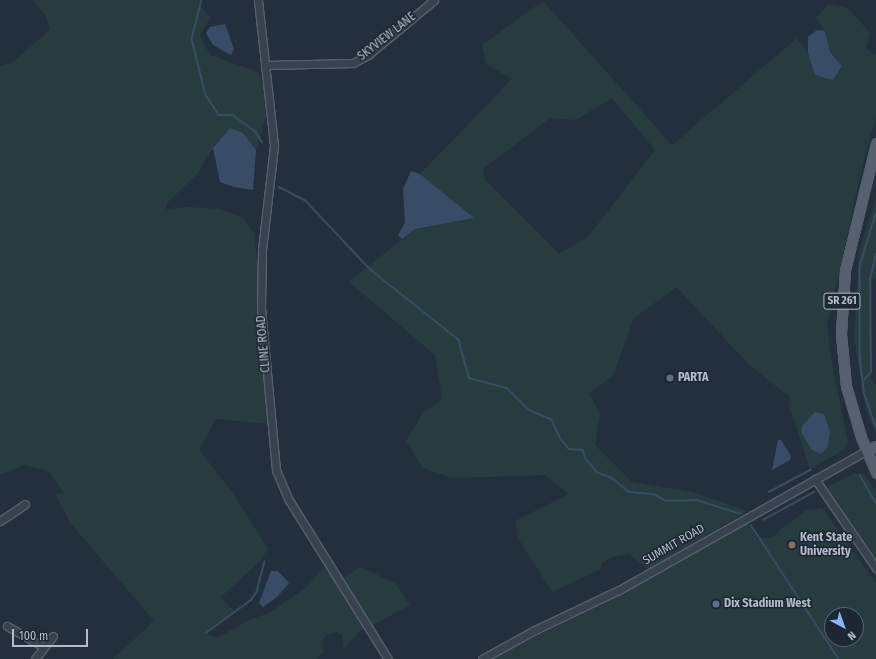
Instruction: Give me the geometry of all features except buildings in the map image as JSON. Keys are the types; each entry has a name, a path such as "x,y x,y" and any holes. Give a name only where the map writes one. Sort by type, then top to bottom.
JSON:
{"main road":[{"name":"SR 261","path":"876,143 846,264 841,327 846,386 866,451 876,473"},
{"name":"SUMMIT ROAD","path":"866,451 876,446"}],"street":[{"name":"CLINE ROAD","path":"258,0 274,146 262,250 261,308 276,470 289,500 388,659"},
{"name":"SKYVIEW LANE","path":"265,65 353,63 368,55 434,0"},
{"name":"SUMMIT ROAD","path":"482,659 535,630 619,590 866,451"},
{"path":"815,479 876,568"},
{"path":"0,521 25,504"},
{"path":"7,626 42,646"},
{"path":"35,659 42,646 53,636"}],"green space":[{"path":"32,0 201,0 200,5 210,18 200,35 210,55 258,72 270,103 256,150 243,133 218,140 198,173 166,204 167,210 187,207 220,209 243,218 254,233 257,261 269,424 216,419 199,450 232,492 268,549 260,561 221,597 235,612 206,633 217,638 249,620 271,612 308,586 326,564 366,628 360,631 344,649 342,635 337,632 328,634 322,640 323,653 316,659 113,659 154,621 71,524 55,494 64,493 49,471 25,465 0,475 0,66 13,62 50,30 46,16"},
{"path":"543,1 672,145 797,38 808,53 815,75 842,66 830,52 825,31 816,18 829,4 848,8 870,33 866,49 876,55 876,118 866,151 827,325 831,359 848,443 843,450 810,470 789,404 790,397 748,364 677,287 634,318 613,375 589,394 600,413 595,445 632,482 696,493 747,511 649,570 629,554 611,557 601,564 601,569 552,592 518,538 515,521 569,494 545,475 452,478 423,468 406,441 423,413 442,399 435,355 349,282 415,229 473,218 420,174 512,79 486,64 482,45","holes":["612,98 655,150 588,237 559,254 485,180 483,169 550,118 576,120"]},
{"path":"876,199 876,278 872,280 871,378 876,385 876,433 866,411 854,337 859,251"},
{"path":"855,473 865,475 876,491 876,558 827,487"},
{"name":"Kent State University","path":"822,508 876,583 876,659 491,659 607,602 748,523 759,541 762,538 772,538 783,527 807,510"},
{"path":"360,567 395,583 410,605 371,626 342,579"}],"water":[{"path":"225,24 234,49 231,55 213,45 206,33 210,27"},
{"path":"817,30 825,31 830,52 842,66 833,80 815,75 808,53 808,37"},
{"path":"230,128 243,133 256,150 253,190 234,187 220,182 213,148"},
{"path":"411,171 420,174 474,218 415,229 402,239 398,235 405,223 403,189"},
{"path":"815,412 824,414 830,431 828,446 821,454 812,450 802,434 802,426"},
{"path":"778,440 781,440 791,456 790,460 772,470"},
{"path":"271,571 278,571 289,583 277,597 263,607 259,603"}],"waterway":[{"path":"202,0 192,39 206,95 219,115 233,115 256,132 262,142"},
{"path":"279,187 305,200 371,270 459,340 469,378 507,388 529,410 552,420 561,439 569,449 583,450 586,459 597,472 612,478 629,492 654,494 666,501 697,500 741,514"},
{"path":"876,214 860,267 860,357 864,392 876,426"},
{"path":"864,380 871,372 870,280 876,255"},
{"path":"769,492 810,470"},
{"path":"860,475 876,503"},
{"path":"763,520 814,492"},
{"path":"751,525 839,659"},
{"path":"206,633 251,600 257,591 264,562"}],"place":[{"name":"PARTA","path":"670,378"},
{"name":"Kent State University","path":"792,545"},
{"name":"Dix Stadium West","path":"716,604"}]}
